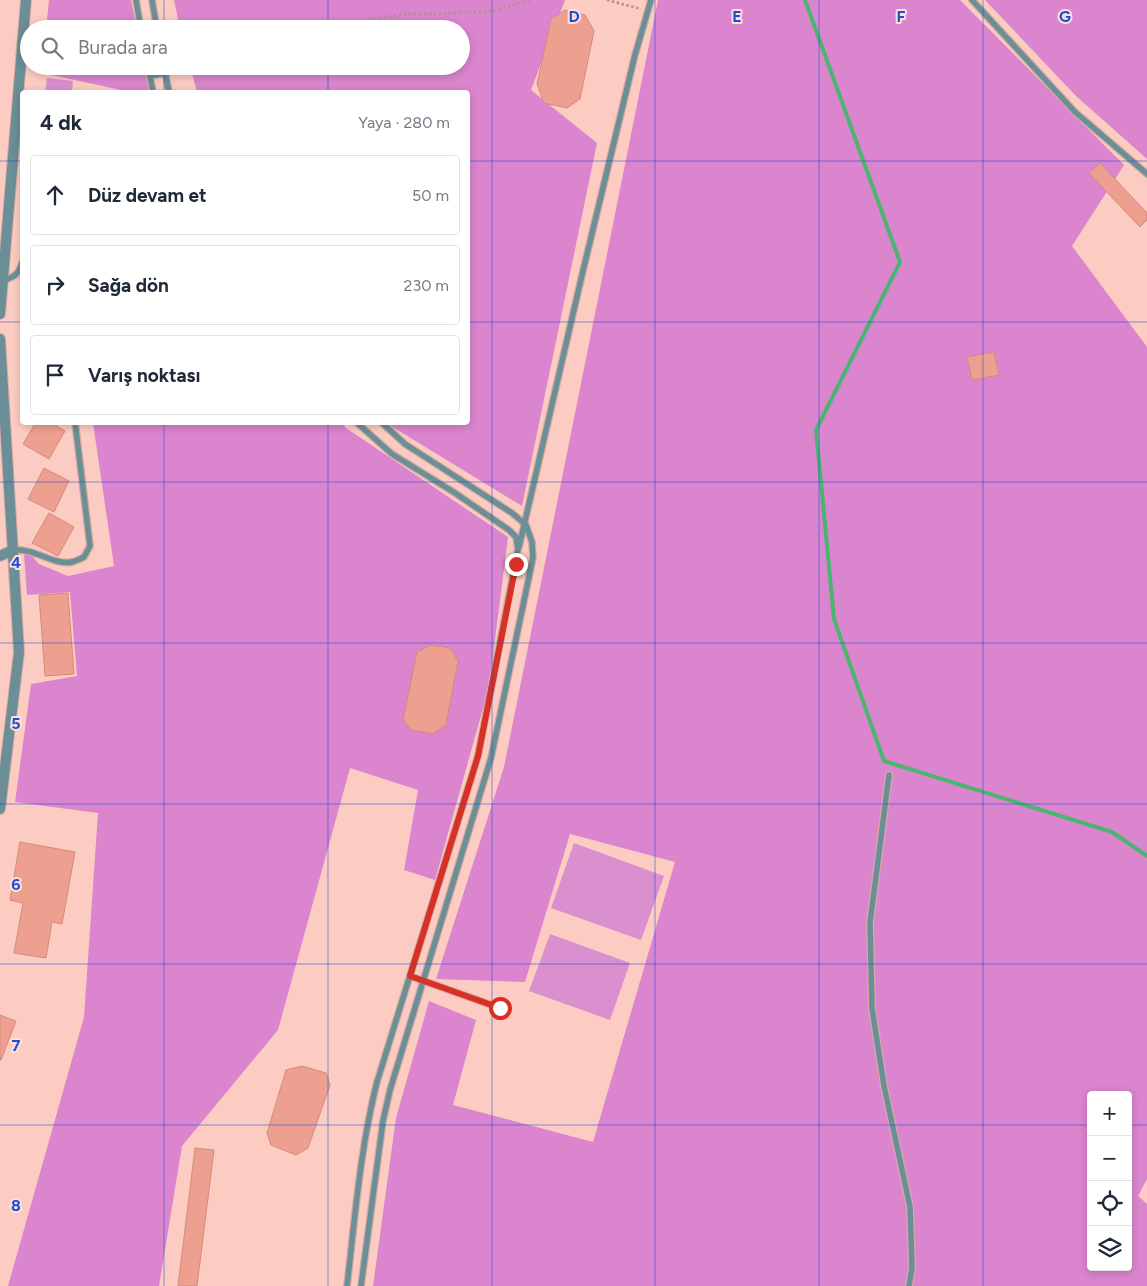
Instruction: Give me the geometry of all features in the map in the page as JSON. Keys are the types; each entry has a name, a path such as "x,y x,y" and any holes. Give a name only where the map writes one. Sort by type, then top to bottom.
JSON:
{"street":[{"path":"24,20 26,0"},
{"path":"0,314 20,70"},
{"path":"0,339 19,652 0,809"},
{"path":"0,556 13,550"}],"lane":[{"path":"136,0 139,20"},
{"path":"152,0 155,20"},
{"path":"347,1286 364,1143 370,1111 478,756 518,549 584,265 635,55 651,0"},
{"path":"972,0 1075,112 1147,174"},
{"path":"153,90 150,76 155,75"},
{"path":"165,75 169,90"},
{"path":"2,281 16,276 20,271"},
{"path":"13,550 23,549 62,563 84,558 90,546 75,425"},
{"path":"359,425 392,454 455,493 509,530 516,537 518,549"},
{"path":"361,1286 383,1121 398,1062 491,758 533,558 532,542 524,523 405,444 384,425"},
{"path":"889,775 870,923 872,1008 884,1086 910,1207 912,1268 909,1286"},
{"path":"410,976 500,1008"}],"path":[{"path":"371,20 404,14 492,11 531,0"},
{"path":"607,0 648,10"}],"shaded area":[{"path":"49,0 131,0 135,20 47,20"},
{"path":"174,0 565,0 531,90 597,143 522,506 389,425 470,425 470,90 196,90 192,75 470,75 470,20 178,20"},
{"path":"658,0 960,0 1124,165 1072,246 1147,347 1147,1179 1138,1196 1147,1204 1147,1286 373,1286 396,1118 429,1001 476,1020 453,1105 593,1142 675,862 570,834 525,982 436,979 504,767"},
{"path":"985,0 1147,0 1147,159 1076,96"},
{"path":"51,75 146,75 149,90 121,90"},
{"path":"47,78 73,81 72,90 45,90"},
{"path":"93,425 344,425 508,537 489,687 435,880 404,870 418,790 350,768 278,1030 182,1146 159,1286 8,1286 84,1017 98,813 15,802 31,684 77,676 70,592 27,595 24,554 31,555 39,564 68,576 114,566"},
{"path":"574,843 664,876 641,940 551,908"},
{"path":"550,934 630,963 610,1020 529,991"}],"building":[{"path":"565,10 585,15 594,31 580,99 567,108 544,103 537,84 551,19"},
{"path":"1100,163 1147,213 1147,220 1140,227 1089,173"},
{"path":"994,352 999,375 972,380 967,357"},
{"path":"34,425 55,425 65,431 49,459 23,444"},
{"path":"44,468 69,481 54,512 28,499"},
{"path":"49,513 74,527 58,556 32,543"},
{"path":"68,593 74,674 45,676 39,595"},
{"path":"431,645 450,648 458,661 446,725 433,734 411,730 403,720 417,652"},
{"path":"20,842 75,852 62,924 52,922 46,958 14,953 23,903 10,900"},
{"path":"0,1015 16,1021 1,1060 0,1060"},
{"path":"302,1066 326,1073 330,1085 308,1148 296,1155 271,1145 267,1133 286,1070"},
{"path":"195,1148 214,1150 197,1286 178,1286"}],"waterway":[{"path":"805,0 900,262 816,430 834,619 884,761 1112,832 1147,856"}],"route":[{"path":"500,1008 410,976 478,756 516,564"}]}
